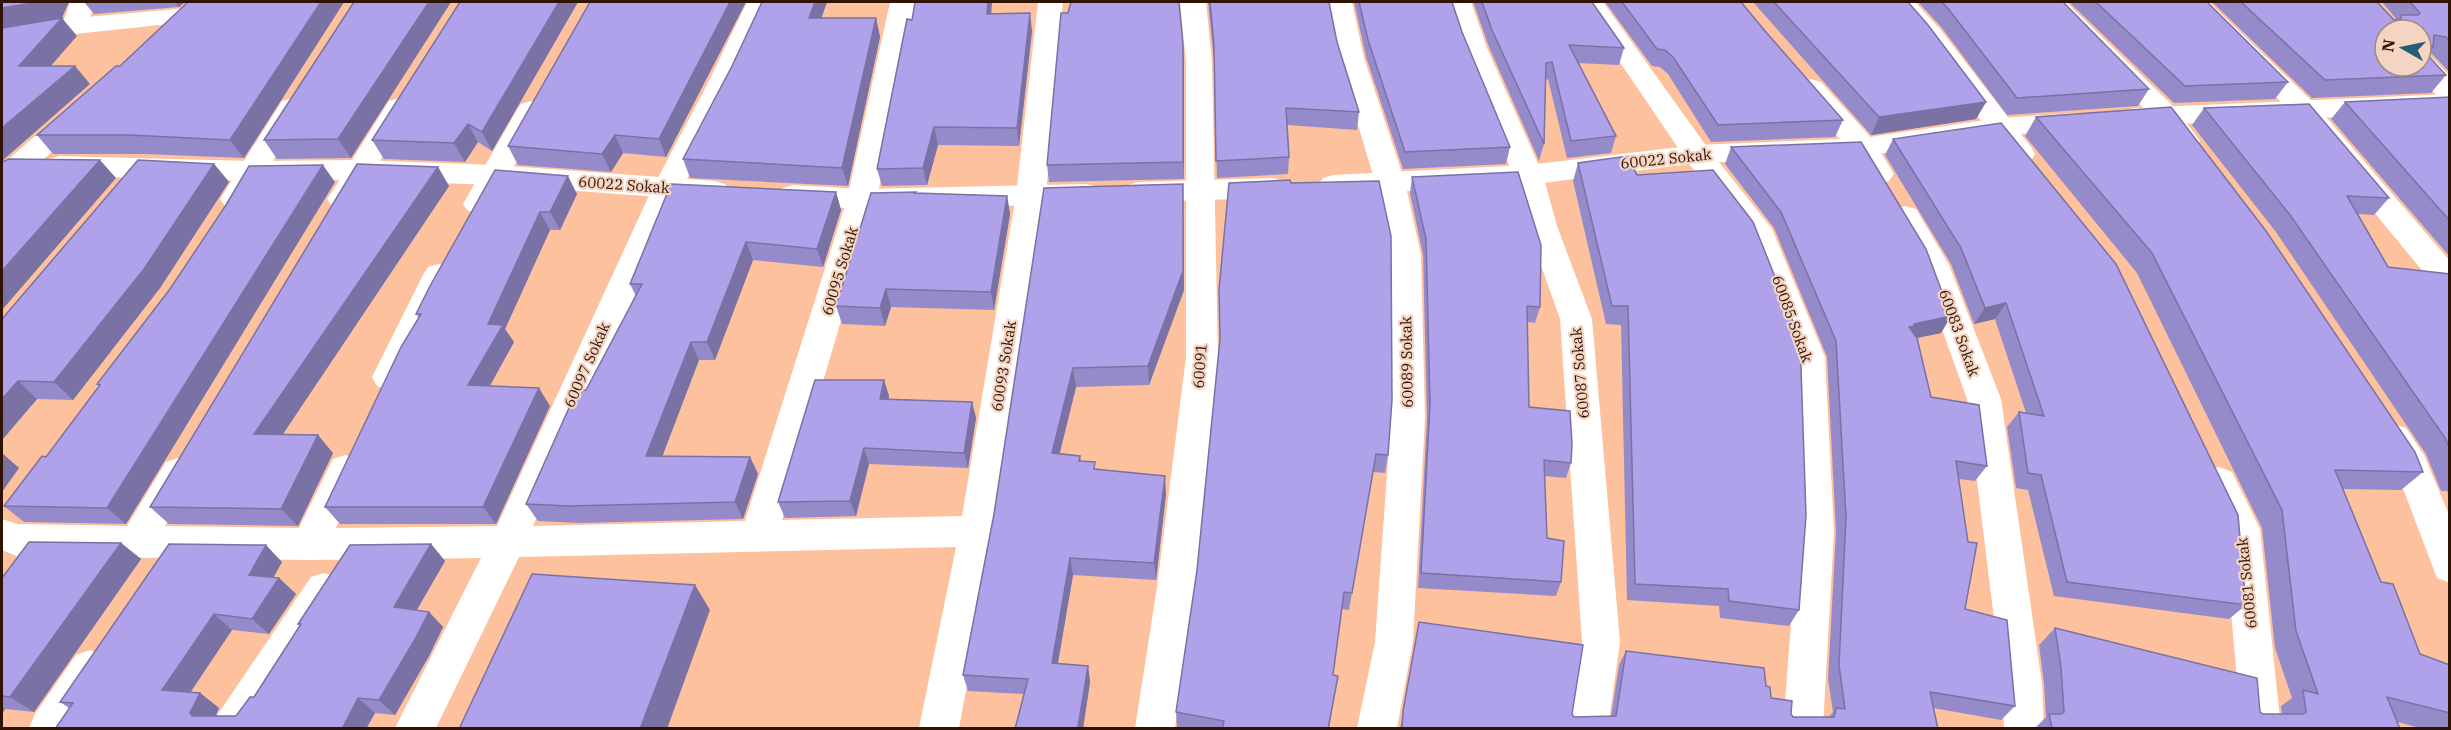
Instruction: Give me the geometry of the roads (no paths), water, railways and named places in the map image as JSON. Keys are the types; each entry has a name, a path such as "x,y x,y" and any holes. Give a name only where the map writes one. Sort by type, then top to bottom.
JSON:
{"street":[{"path":"75,26 83,2"},
{"name":"60097 Sokak","path":"414,729 508,542 667,189 722,83 760,2"},
{"name":"60095 Sokak","path":"759,535 862,199 902,2"},
{"name":"60093 Sokak","path":"939,729 978,531 1031,195 1046,27 1051,2"},
{"name":"60091","path":"1155,729 1176,587 1202,357 1199,62 1193,2"},
{"name":"60089 Sokak","path":"1340,2 1350,58 1390,182 1406,255 1408,418 1395,642 1377,729"},
{"name":"60087 Sokak","path":"1458,2 1474,48 1528,175 1542,226 1576,319 1601,642 1588,729"},
{"name":"60085 Sokak","path":"1591,2 1696,154 1761,237 1809,357 1816,532 1803,729"},
{"path":"1901,2 1931,35 1999,127 2037,173"},
{"path":"2052,2 2166,115 2201,160"},
{"path":"2195,2 2304,108 2450,283"},
{"path":"2,39 195,9"},
{"path":"152,47 195,9"},
{"name":"60083 Sokak","path":"1792,67 1863,147 1934,265 1983,399 2022,684 2024,729"},
{"path":"2433,75 2450,93"},
{"path":"325,228 416,81"},
{"path":"221,224 250,171 307,85"},
{"path":"467,224 544,87"},
{"path":"10,173 99,95"},
{"name":"60022 Sokak","path":"770,194 862,199 1200,191 1528,175 1696,154 1863,147 1999,127 2166,115 2450,103"},
{"path":"122,193 145,166"},
{"name":"60022 Sokak","path":"10,173 145,166 250,171 360,170 494,175 667,189 736,192"},
{"path":"379,397 423,303 451,254"},
{"path":"2380,416 2412,465 2450,567"},
{"path":"309,544 359,439"},
{"path":"156,552 191,450"},
{"name":"60081 Sokak","path":"2206,455 2242,529 2261,729"},
{"path":"6,533 156,552 309,544 508,542 978,531"},
{"path":"232,729 354,543"},
{"path":"49,729 109,640"}]}
